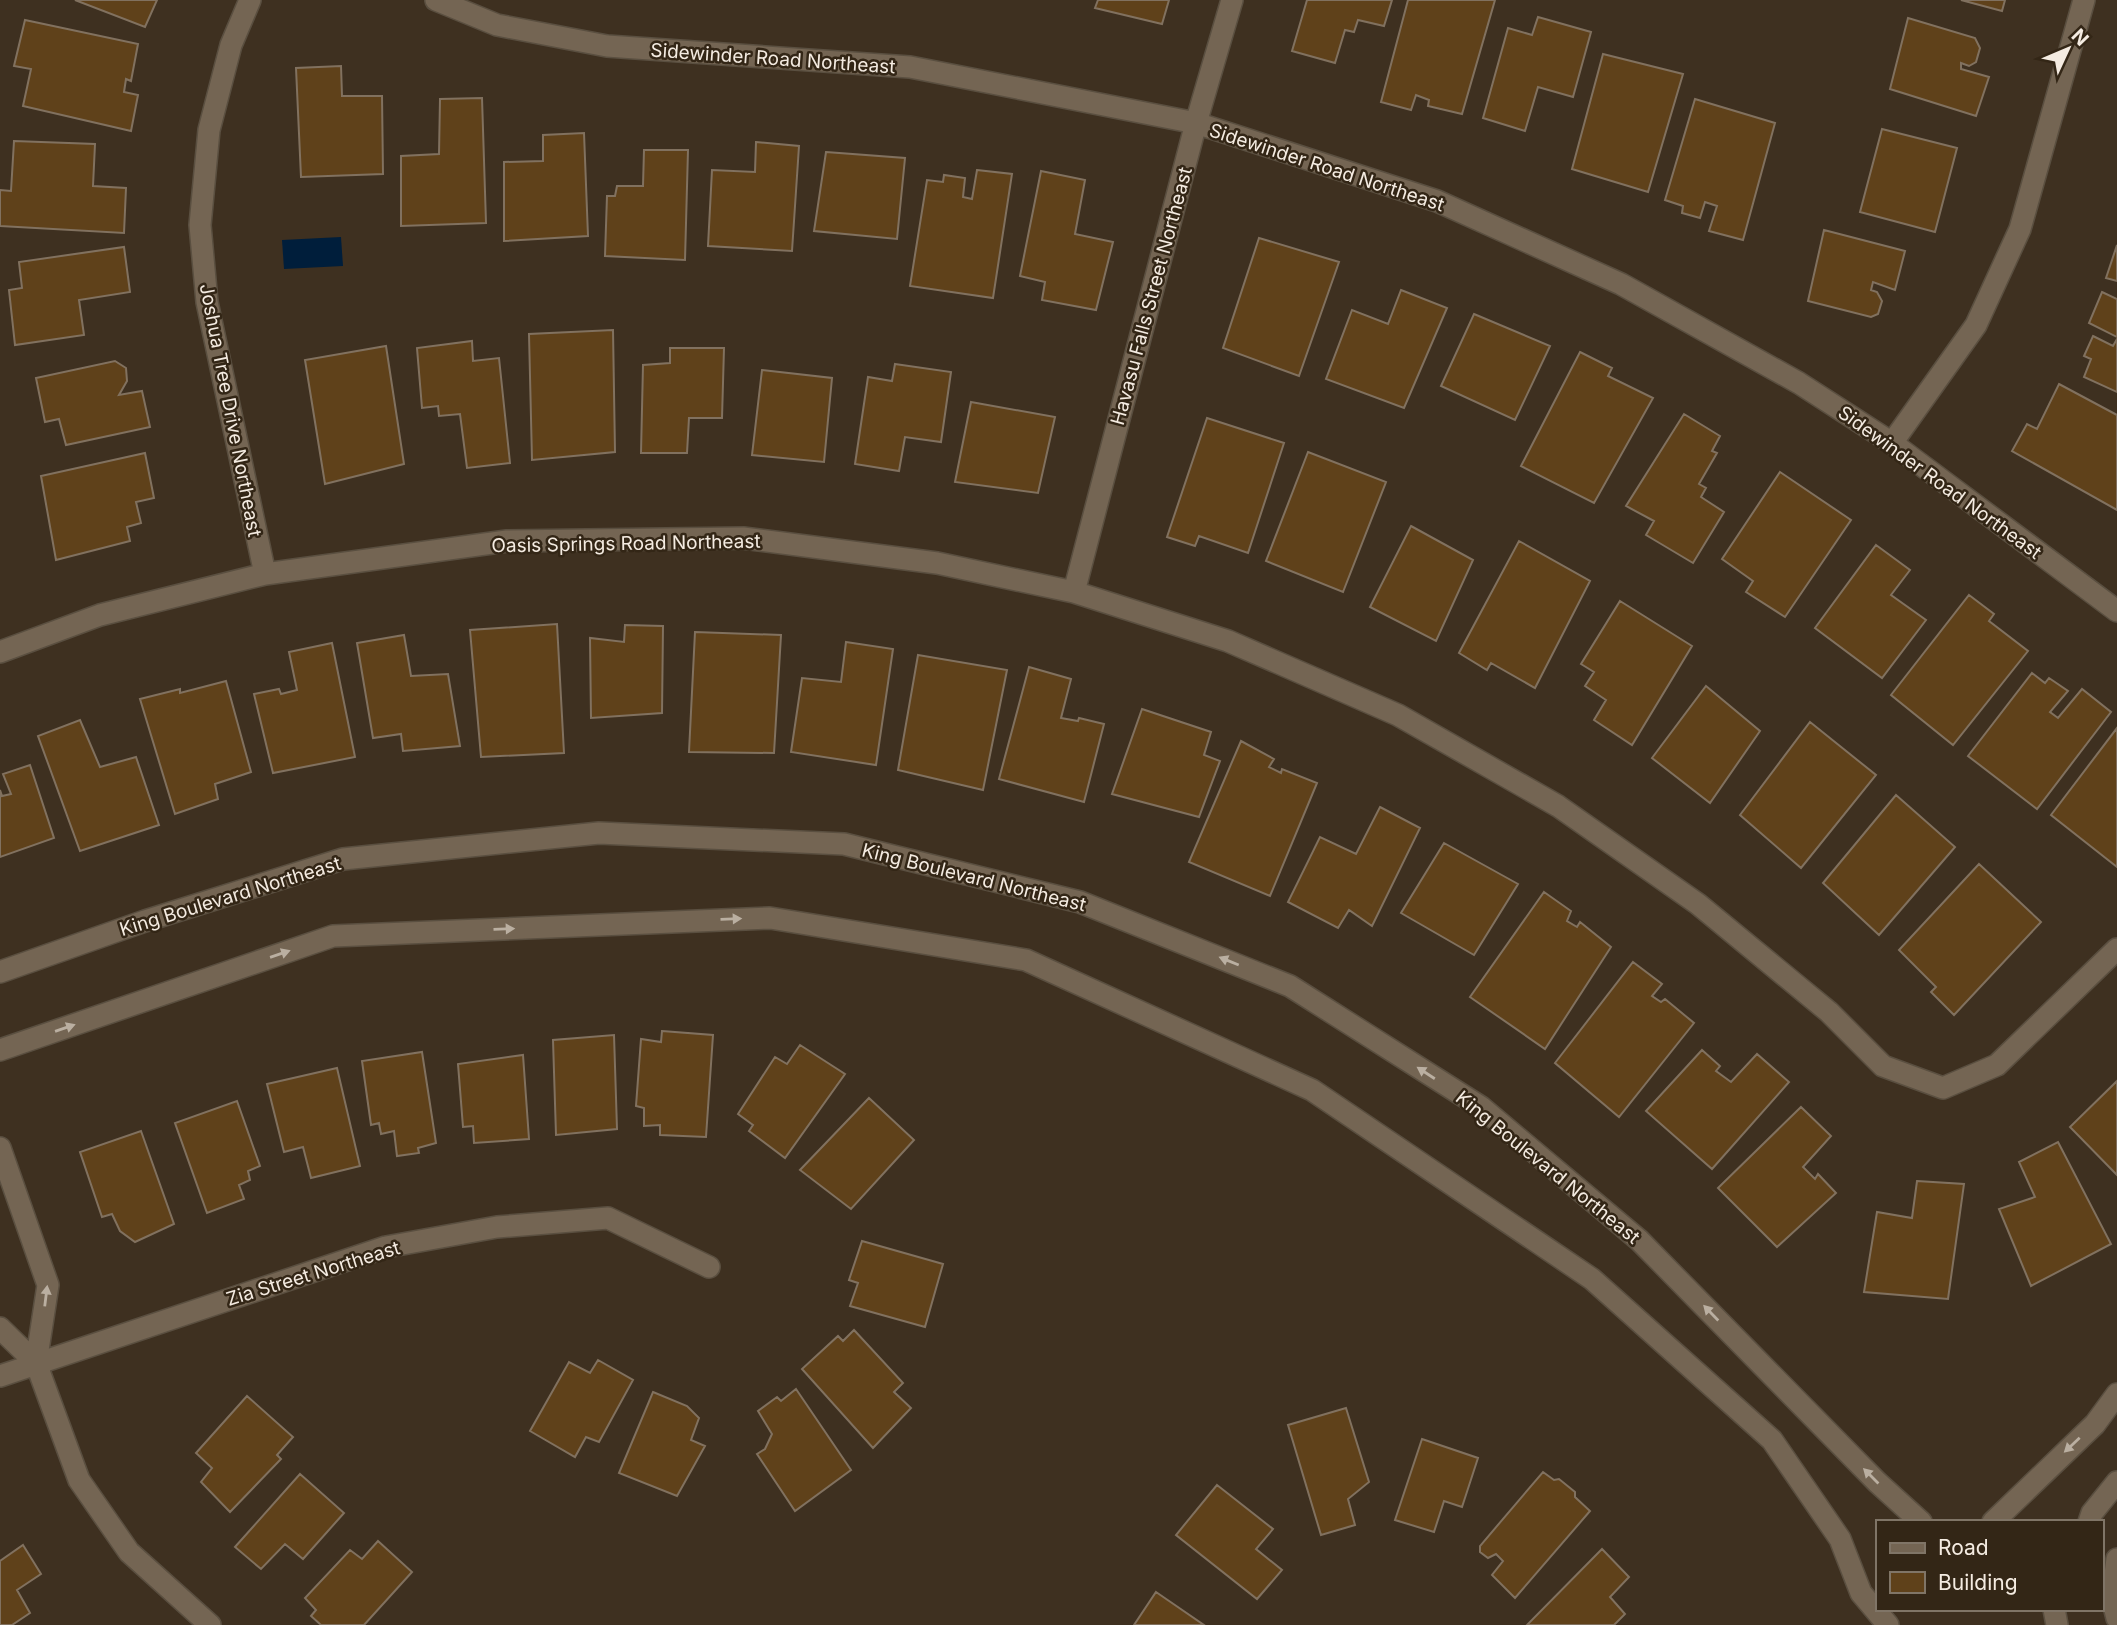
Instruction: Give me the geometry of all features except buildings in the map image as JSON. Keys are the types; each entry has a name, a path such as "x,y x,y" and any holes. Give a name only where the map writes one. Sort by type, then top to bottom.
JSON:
{"street":[{"name":"Joshua Tree Drive Northeast","path":"250,0 231,45 209,130 200,225 207,302 264,574"},
{"name":"Sidewinder Road Northeast","path":"436,0 497,25 607,46 910,67 1196,123 1437,201 1621,284 1799,383 1892,443 2117,611"},
{"name":"Havasu Falls Street Northeast","path":"1074,592 1196,123 1232,0"},
{"path":"1892,443 1976,325 2020,229 2084,0"},
{"name":"Oasis Springs Road Northeast","path":"0,652 100,615 264,574 507,541 743,538 937,563 1074,592 1228,641 1409,721 1558,806 1698,904 1829,1012 1883,1066 1943,1088 1997,1065 2117,949"},
{"name":"King Boulevard Northeast","path":"0,972 145,921 343,859 599,833 844,844 1080,902 1290,986 1481,1107 1639,1240 1868,1473 1919,1520"},
{"path":"0,1050 333,936 770,918 1026,960 1312,1090 1592,1279 1772,1440 1840,1539 1861,1593 1876,1610"},
{"path":"0,1148 48,1285 36,1363"},
{"name":"Zia Street Northeast","path":"0,1376 386,1247 497,1227 608,1218 709,1267"},
{"path":"0,1328 36,1363 79,1480 129,1552 210,1625"},
{"path":"1995,1520 2095,1424 2117,1394"},
{"path":"2090,1520 2092,1513 2117,1482"},
{"path":"2117,1559 2112,1598 2117,1618"},
{"path":"1877,1611 1890,1625"}],"water":[{"path":"341,237 343,266 284,269 282,240"}]}
